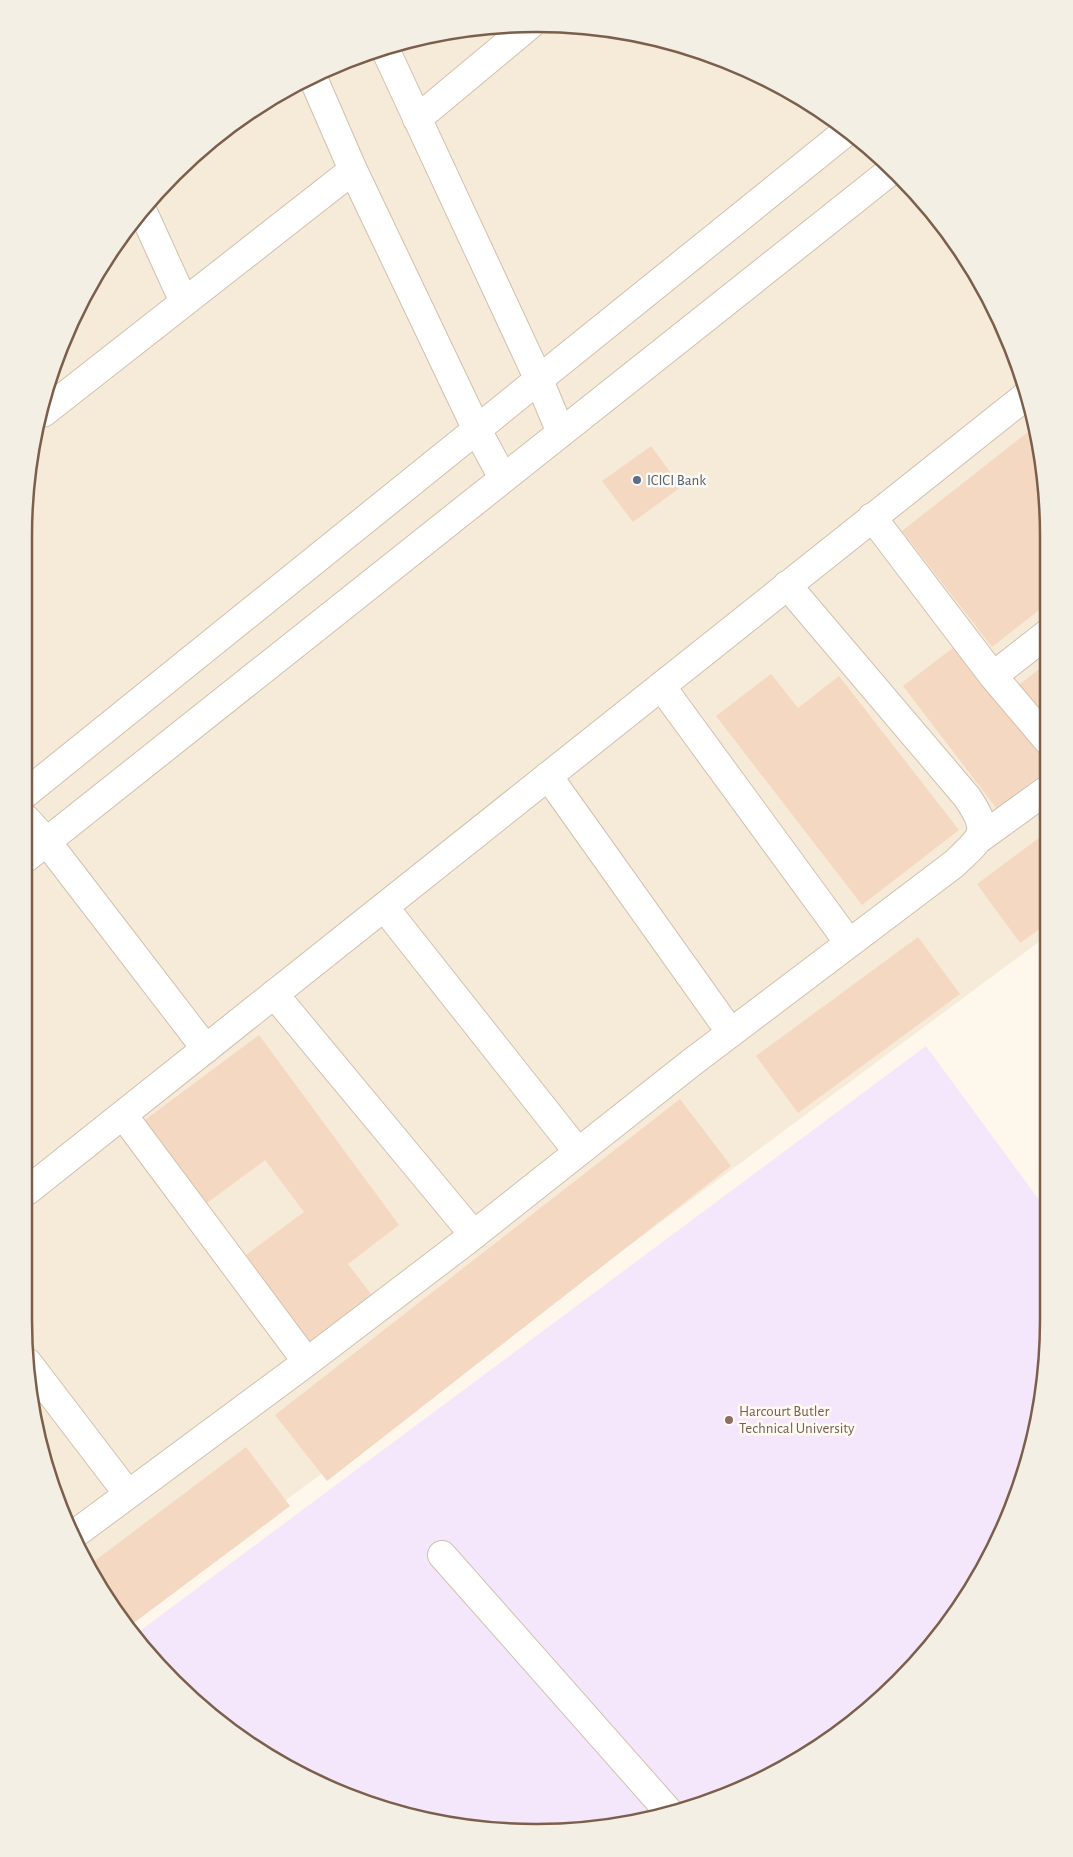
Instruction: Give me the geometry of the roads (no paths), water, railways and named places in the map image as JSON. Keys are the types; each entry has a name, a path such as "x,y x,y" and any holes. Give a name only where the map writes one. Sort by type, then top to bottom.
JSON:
{"street":[{"path":"417,119 519,33"},
{"path":"388,55 539,380 560,433"},
{"path":"315,83 353,170 477,430 503,478"},
{"path":"32,788 841,136"},
{"path":"50,408 353,170"},
{"path":"36,850 887,174"},
{"path":"146,219 184,302"},
{"path":"32,1188 1021,399"},
{"path":"872,517 993,676 1040,732"},
{"path":"787,586 967,797 978,814 982,826 979,839"},
{"path":"993,676 1040,639"},
{"path":"660,686 849,943"},
{"path":"548,776 731,1033"},
{"path":"79,1531 307,1362 474,1235 731,1033 954,864 979,839 1040,795"},
{"path":"32,838 36,850 206,1048"},
{"path":"384,907 578,1152"},
{"path":"274,994 474,1235"},
{"path":"123,1115 307,1362"},
{"path":"36,1373 128,1494"},
{"path":"442,1556 665,1807"}],"place":[{"name":"ICICI Bank","path":"637,480"},
{"name":"Harcourt Butler Technical University","path":"729,1420"}]}
